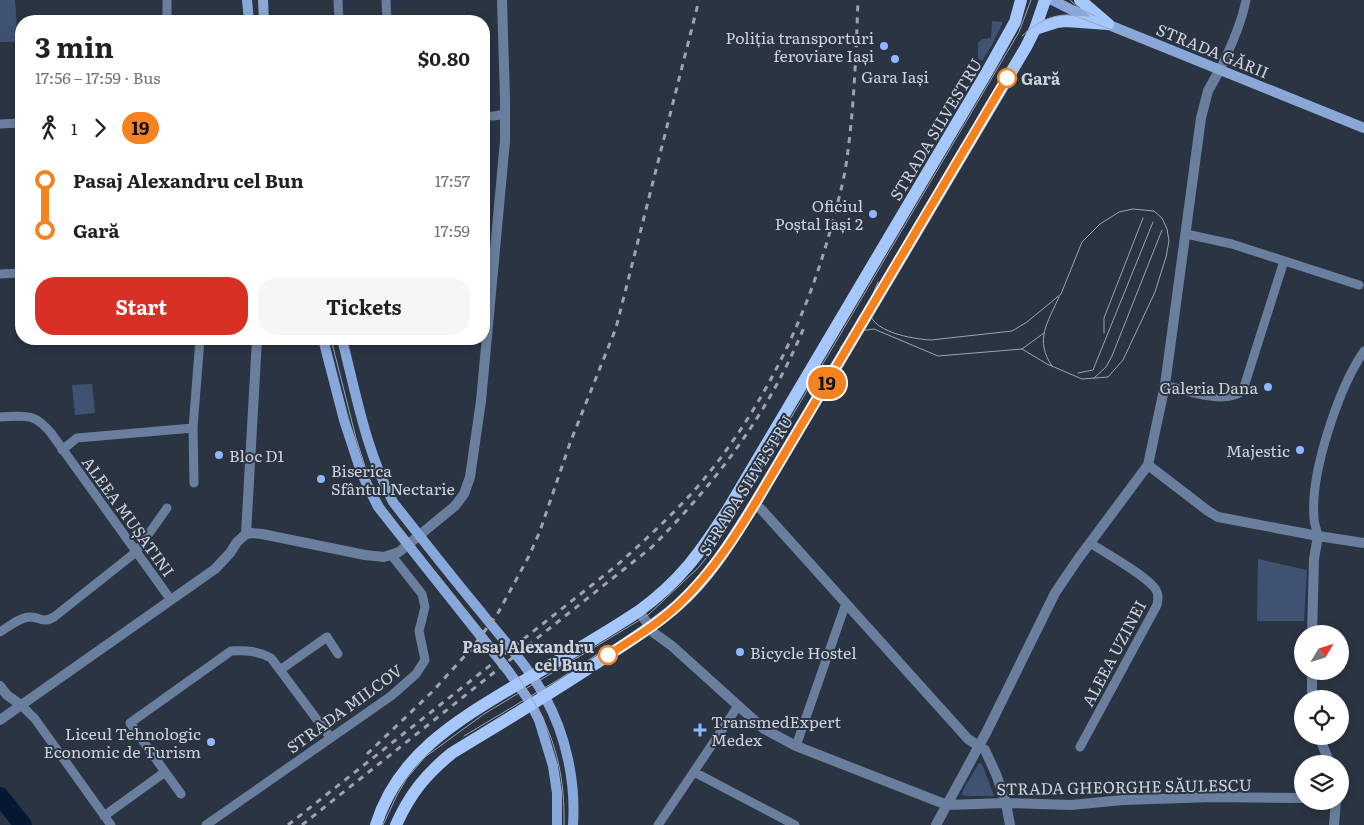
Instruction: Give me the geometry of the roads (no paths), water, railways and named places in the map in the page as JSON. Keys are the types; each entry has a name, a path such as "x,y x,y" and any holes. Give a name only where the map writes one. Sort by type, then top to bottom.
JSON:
{"main road":[{"path":"247,0 248,15"},
{"path":"263,0 264,15"},
{"name":"STRADA SILVESTRU","path":"376,825 383,805 395,783 419,753 452,726 639,611 668,588 691,564 727,511 1008,36 1015,22 1021,0"},
{"name":"STRADA SILVESTRU","path":"396,825 413,792 436,767 452,754 650,628 678,605 702,581 754,505 1035,29 1045,0"},
{"name":"STRADA GĂRII","path":"1052,0 1220,70 1362,125"},
{"path":"1080,0 1108,24"},
{"path":"1035,29 1066,21 1108,24"},
{"path":"1362,125 1364,133"},
{"path":"325,345 344,420 361,472 378,507 509,672 530,702 553,766 558,793 558,825"},
{"path":"344,345 370,450 382,480 394,502 525,667 545,697 554,715 569,762 573,788 573,825"}],"street":[{"path":"167,15 168,0"},
{"path":"338,0 339,15"},
{"path":"386,0 387,15"},
{"path":"490,265 505,141 502,0"},
{"path":"936,825 978,744 987,731 1056,593 1090,543 1148,465 1165,385 1200,118 1208,91 1231,48 1242,18 1246,0"},
{"path":"490,116 505,114"},
{"path":"0,124 15,123"},
{"path":"1186,234 1232,244 1359,285"},
{"path":"1165,385 1209,396 1231,396 1243,390 1284,262"},
{"path":"0,274 15,274"},
{"path":"194,483 193,428 200,345"},
{"path":"246,534 257,345"},
{"path":"2,718 215,569 246,534 262,534 365,555 392,556 399,552 455,506 464,494 470,477 481,401 484,345"},
{"path":"1312,625 1313,577 1318,536 1314,519 1314,501 1320,464 1343,388 1364,351"},
{"name":"ALEEA MUȘATINI","path":"0,416 29,416 41,421 171,600"},
{"name":"ALEEA MUȘATINI","path":"62,450 77,438 193,428"},
{"path":"1148,465 1208,512 1218,517 1231,521 1364,543"},
{"path":"754,505 762,509 968,739 985,750 1006,803 1010,825"},
{"path":"0,632 26,618 48,620 136,552 168,508"},
{"name":"ALEEA UZINEI","path":"1080,747 1157,605 1158,598 1157,591 1149,582 1090,543"},
{"name":"STRADA MILCOV","path":"206,825 391,696 416,674 424,660 419,632 425,607 422,594 392,556"},
{"path":"796,746 846,603"},
{"path":"639,611 650,628 764,729 796,746 947,805"},
{"path":"280,670 326,637 338,654"},
{"path":"181,794 130,723 231,651 246,650 259,652 271,658 330,737"},
{"path":"0,686 7,695 35,719 111,825"},
{"path":"658,825 738,706"},
{"path":"104,816 165,772"},
{"path":"694,772 795,825"},
{"name":"STRADA GHEORGHE SĂULESCU","path":"947,805 1006,803 1071,805 1172,798 1294,798"},
{"path":"1334,825 1335,810"}],"waterway":[{"path":"0,796 23,825"}],"tram line":[{"path":"260,0 261,15"},
{"path":"383,825 407,778 425,757 484,714 648,615 698,568 714,548 1019,32 1031,0"},
{"path":"1060,0 1074,11"},
{"path":"1070,0 1080,9 1095,16"},
{"path":"1022,36 1045,20 1058,16 1073,15 1364,130"},
{"path":"840,348 848,337 859,331 874,329 938,356 1022,349 1047,364 1082,379 1108,377 1123,360 1155,292 1169,241 1167,229 1162,218 1154,211 1133,209 1119,212 1100,224 1082,242 1061,294 1027,322 1012,331 931,340 893,333 876,323 871,316 869,305 878,282"},
{"path":"1104,333 1104,318 1143,218"},
{"path":"1078,373 1093,370 1153,222"},
{"path":"1094,378 1106,367 1112,356 1162,230"},
{"path":"1052,366 1047,357 1043,339 1047,323 1059,297"},
{"path":"1022,349 1044,333"},
{"path":"333,345 356,438 369,479 383,505 511,667 540,713 551,737 558,763 563,792 564,825"},
{"path":"464,736 607,648"}],"railway":[{"path":"367,754 432,692 472,648 498,613 529,556 540,531 570,443 616,328 699,0"},
{"path":"288,825 616,566 655,531 692,493 738,433 759,400 794,332 809,297 832,224 849,145 858,0"},
{"path":"302,825 652,547 699,496 740,444 775,387 805,325"}],"place":[{"name":"Poliția transporturi feroviare Iași","path":"884,46"},
{"name":"Gara Iași","path":"895,59"},
{"name":"Gară","path":"1007,78"},
{"name":"Oficiul Poștal Iași 2","path":"873,214"},
{"name":"Galeria Dana","path":"1268,387"},
{"name":"Majestic","path":"1300,450"},
{"name":"Bloc D1","path":"219,455"},
{"name":"Biserica Sfântul Nectarie","path":"321,479"},
{"name":"Bicycle Hostel","path":"740,652"},
{"name":"Pasaj Alexandru cel Bun","path":"608,655"},
{"name":"TransmedExpert Medex","path":"700,730"},
{"name":"Liceul Tehnologic Economic de Turism","path":"211,742"}]}
